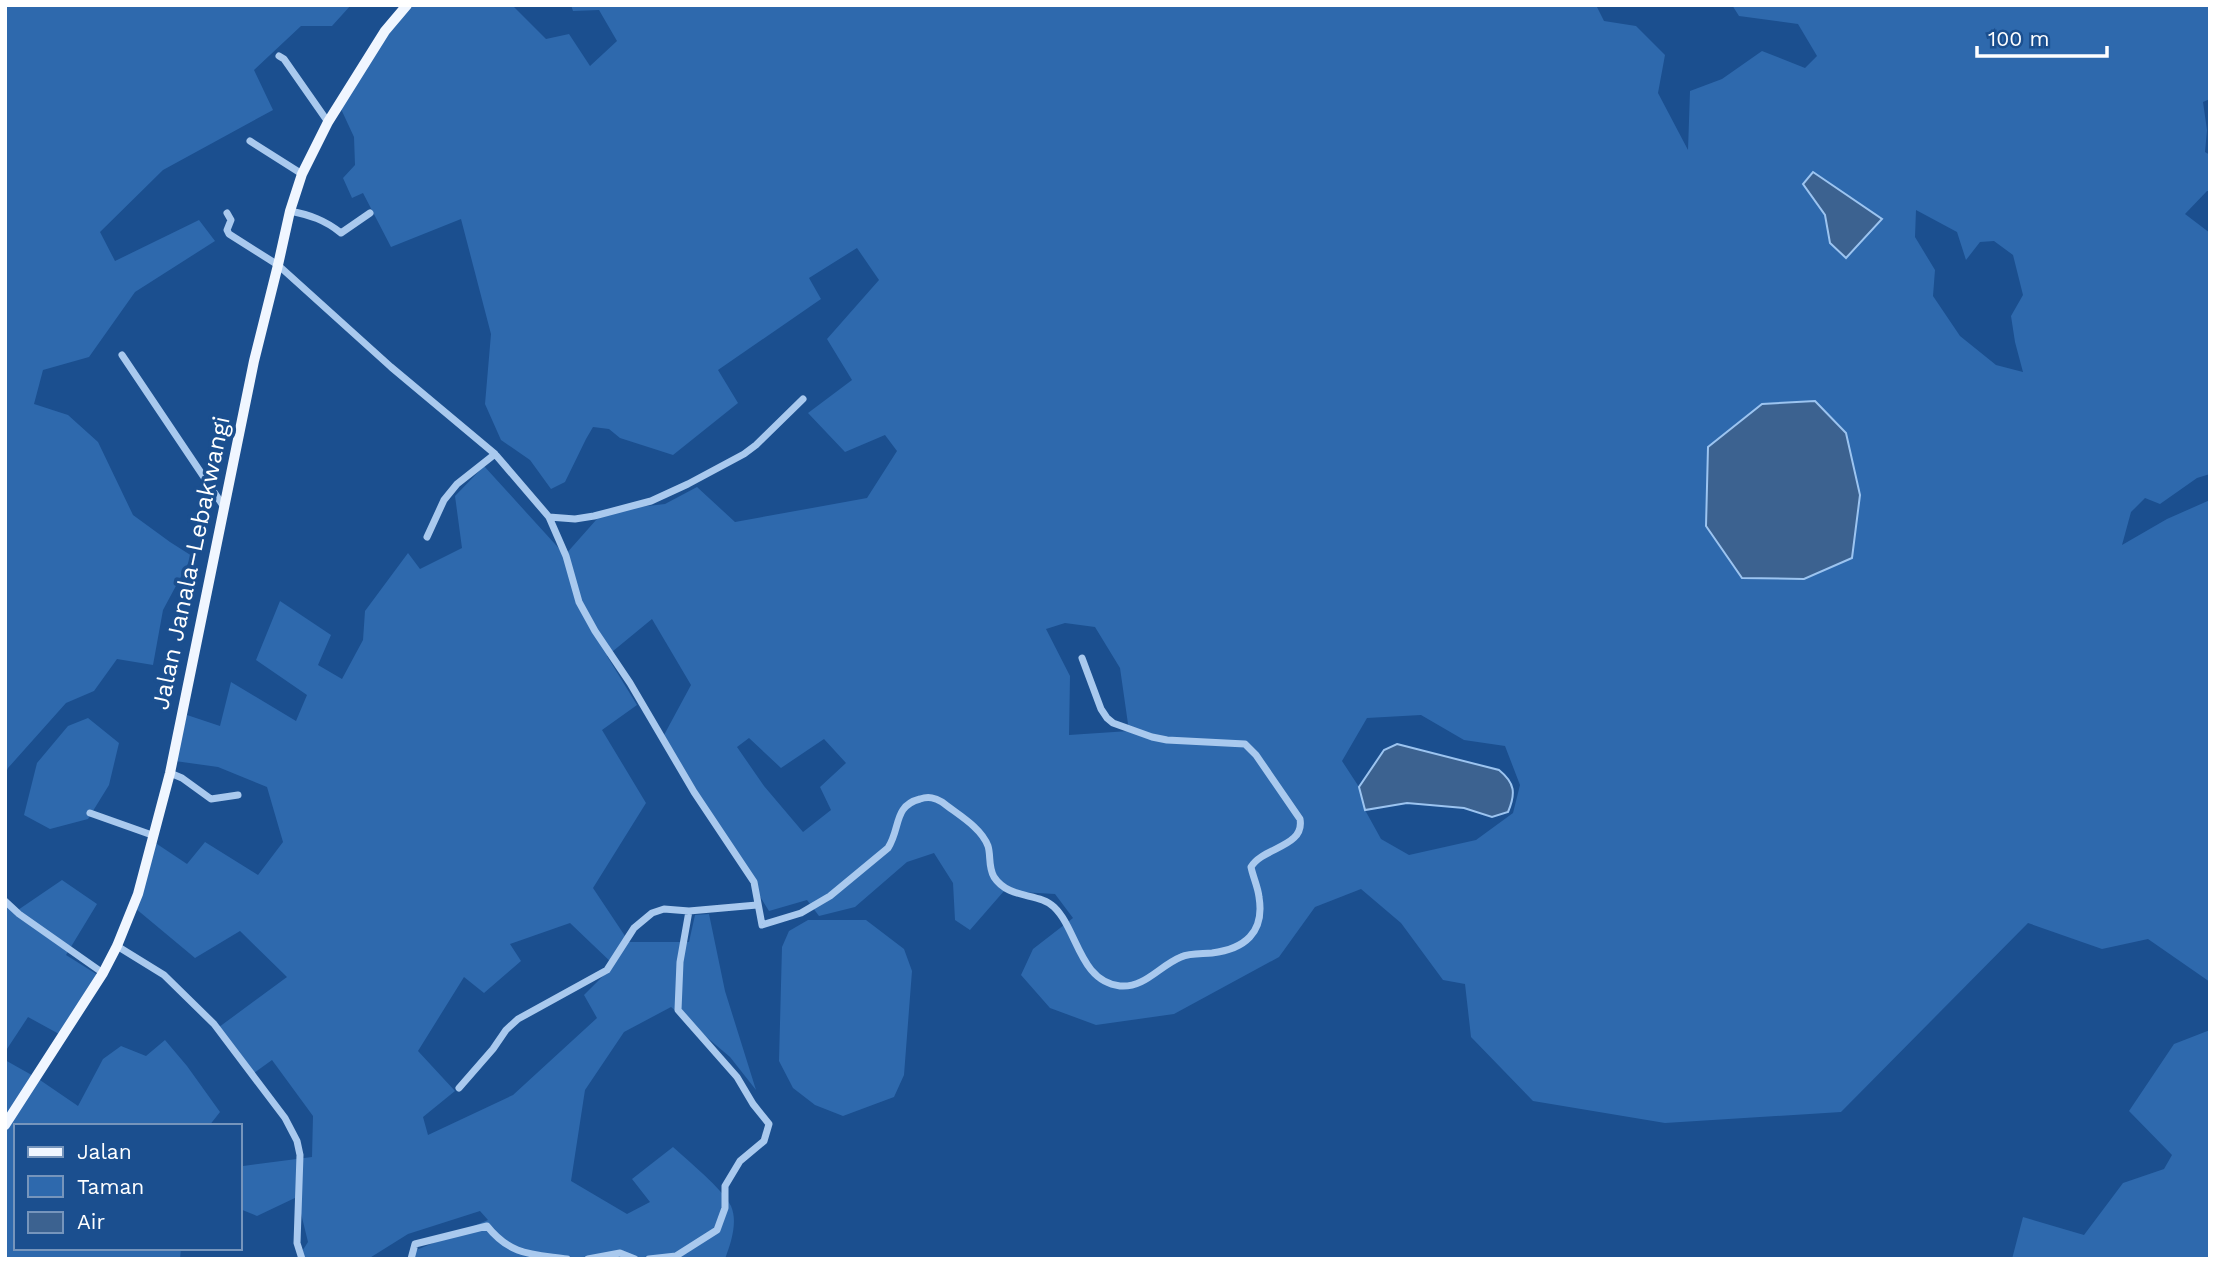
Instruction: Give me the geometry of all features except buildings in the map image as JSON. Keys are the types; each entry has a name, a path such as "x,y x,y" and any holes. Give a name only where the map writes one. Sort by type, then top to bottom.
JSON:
{"main road":[{"name":"Jalan Janala–Lebakwangi","path":"5,1125 103,973 138,894 170,773 254,360 290,211 302,174 328,122 385,31 407,5"}],"street":[{"path":"279,56 284,59 328,122"},
{"path":"250,141 302,174"},
{"path":"290,211 328,222 341,233 370,213"},
{"path":"227,213 231,220 227,230 229,234 278,265 391,368 495,454 549,517 566,556 579,602 694,792 754,882 762,925 801,913 830,896 888,848 903,807 909,802 927,797 942,802 982,834 988,846 993,876 1004,887 1055,907 1084,961 1097,976 1108,983 1130,986 1142,982 1183,956 1228,951 1246,942 1256,929 1260,916 1259,897 1251,867 1297,835 1300,819 1256,755 1245,744 1167,740 1113,723 1101,709 1082,658"},
{"path":"122,355 225,508"},
{"path":"549,517 575,519 594,516 651,501 688,484 744,454 803,399"},
{"path":"427,537 444,500 457,484 495,454"},
{"path":"170,773 182,778 211,799 238,795"},
{"path":"90,813 152,835"},
{"path":"5,901 19,914 103,973"},
{"path":"459,1088 518,1019 607,970 634,928 645,917 664,909 689,911 757,905"},
{"path":"649,1259 676,1256 717,1230 725,1208 725,1186 740,1161 764,1141 769,1124 737,1077 678,1010 680,962 689,911"},
{"path":"117,946 164,975 214,1024 285,1118 297,1141 300,1155 297,1243 302,1259"},
{"path":"411,1259 415,1244 487,1226 497,1239 518,1252 567,1259"},
{"path":"587,1259 620,1253 635,1259"}],"green space":[{"path":"5,5 351,5 332,26 301,26 254,70 273,110 163,170 100,232 115,261 199,220 215,241 135,292 89,357 43,370 34,404 68,415 98,442 133,515 192,556 163,610 153,665 117,659 94,691 66,703 8,768 5,775"},
{"path":"408,5 512,5 546,39 569,34 590,66 617,41 599,10 573,11 571,5 1596,5 1604,21 1636,26 1665,55 1658,93 1688,150 1690,91 1722,79 1762,51 1805,68 1817,56 1798,24 1739,16 1732,5 2210,5 2210,99 2203,102 2207,130 2205,152 2210,155 2210,191 2185,214 2210,233 2210,474 2197,478 2160,504 2145,498 2131,512 2122,545 2167,519 2210,500 2210,982 2148,939 2102,949 2028,923 1841,1112 1665,1123 1533,1101 1471,1037 1465,984 1443,980 1401,923 1361,889 1315,907 1279,957 1174,1014 1096,1025 1050,1008 1021,975 1033,949 1073,918 1055,894 1004,891 970,930 955,920 953,883 934,853 907,862 855,907 819,916 807,900 769,911 664,735 691,685 652,619 607,656 637,705 602,730 646,803 593,888 629,942 689,942 695,915 709,914 725,991 756,1090 730,1057 671,1007 624,1032 585,1090 571,1181 627,1214 650,1202 632,1179 673,1147 713,1183 731,1206 734,1226 725,1259 414,1259 414,1251 488,1220 480,1211 408,1234 368,1259 297,1259 308,1242 297,1197 257,1216 242,1210 242,1165 312,1157 313,1116 272,1060 250,1076 215,1030 287,977 240,931 195,958 135,908 154,842 187,864 205,842 258,875 283,842 267,787 218,767 175,761 187,715 220,726 231,682 296,721 307,695 256,660 280,601 331,635 318,665 342,679 363,640 365,611 408,553 420,569 462,548 455,496 484,466 565,555 604,511 665,504 697,487 735,522 867,498 897,451 885,435 845,452 808,413 852,380 827,339 879,280 857,248 809,278 821,299 718,370 738,403 673,455 620,438 609,429 593,427 565,482 551,489 530,460 501,440 485,404 491,334 461,219 391,247 363,193 352,198 343,178 355,165 354,137 341,109 355,81","holes":["1916,210 1957,232 1966,260 1980,242 1994,241 2013,255 2023,295 2011,316 2023,372 1996,365 1960,336 1933,296 1935,270 1915,237","1826,215 1846,257 1830,243","1065,623 1095,627 1120,668 1129,731 1069,735 1070,676 1046,629","1421,715 1464,740 1505,746 1520,785 1513,813 1476,840 1409,855 1381,839 1365,810 1359,787 1342,761 1367,718","749,738 781,768 824,739 846,763 820,787 831,810 803,832 764,786 737,747","570,923 614,965 584,995 597,1018 513,1095 428,1135 423,1117 455,1091 418,1051 464,977 484,993 521,961 510,944"]},
{"path":"88,718 119,743 109,785 88,819 50,829 24,815 37,763 68,726"},
{"path":"62,880 97,904 66,955 101,977 59,1034 28,1017 5,1052 5,902 15,912"},
{"path":"808,920 866,920 904,949 912,971 904,1075 894,1097 843,1116 815,1105 793,1088 779,1061 782,947 789,931"},
{"path":"2210,1030 2210,1259 2012,1259 2023,1217 2084,1235 2123,1183 2164,1169 2172,1155 2129,1111 2174,1044"},
{"path":"165,1040 220,1112 211,1124 14,1124 14,1250 181,1250 180,1259 5,1259 5,1060 78,1106 103,1059 121,1046 146,1056"}],"water":[{"path":"1813,172 1882,219 1846,258 1830,243 1825,215 1803,184"},
{"path":"1815,401 1846,433 1860,495 1852,558 1804,579 1742,578 1706,526 1708,447 1762,404"},
{"path":"1397,744 1499,770 1511,784 1512,799 1508,812 1492,817 1464,808 1407,803 1365,810 1359,787 1384,750"}]}
